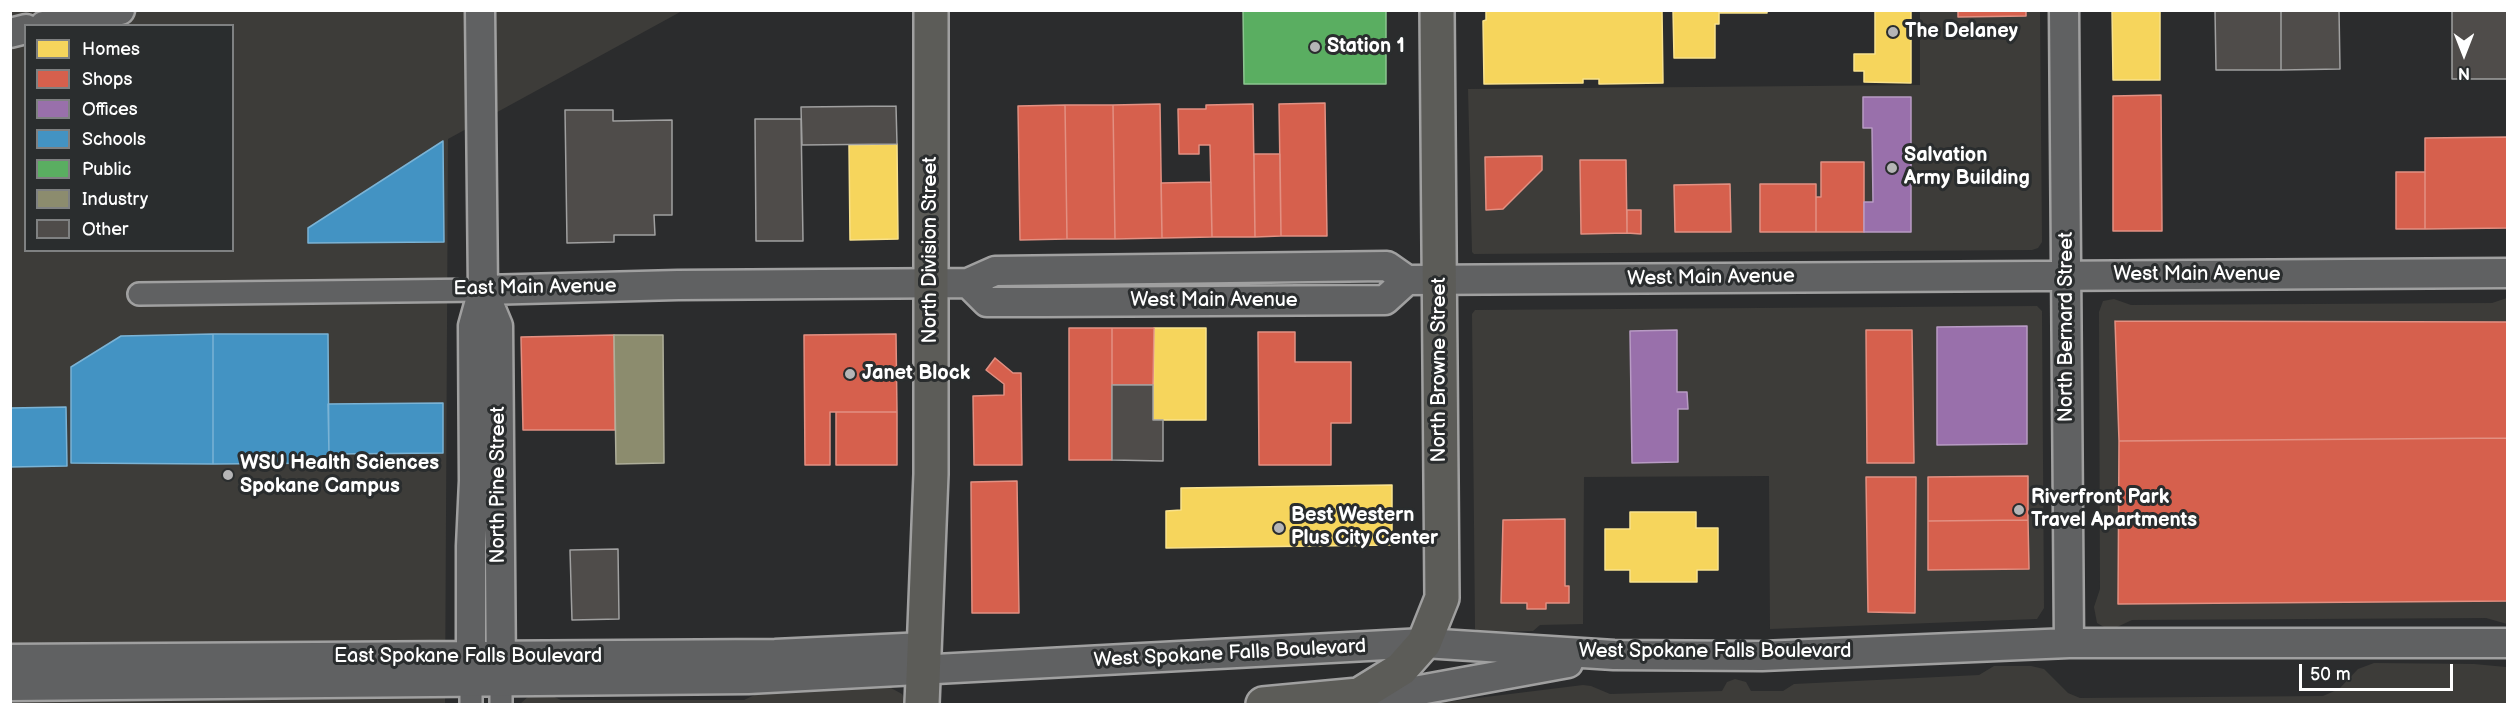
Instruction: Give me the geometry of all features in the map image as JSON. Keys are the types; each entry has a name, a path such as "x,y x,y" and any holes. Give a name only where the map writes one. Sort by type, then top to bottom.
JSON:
{"main road":[{"path":"54,24 120,10"},
{"name":"North Pine Street","path":"471,682 471,546 474,482 473,326 483,290 480,10"},
{"name":"North Division Street","path":"922,705 931,474 931,10"},
{"name":"North Browne Street","path":"1359,694 1401,669 1424,643 1442,598 1437,10"},
{"name":"North Bernard Street","path":"2064,10 2070,643"},
{"name":"West Main Avenue","path":"930,283 968,283 987,302 1385,300 1407,280 2508,273"},
{"name":"East Main Avenue","path":"483,290 678,285 930,283"},
{"name":"North Pine Street","path":"483,290 498,326 501,681"},
{"name":"West Spokane Falls Boulevard","path":"924,659 1424,643 1614,655 1762,656 2070,643 2508,643"},
{"path":"1263,705 1359,694 1420,690 1614,655"},
{"name":"East Spokane Falls Boulevard","path":"10,659 471,682"},
{"name":"East Spokane Falls Boulevard","path":"10,686 748,679 924,659"}],"street":[{"name":"East Main Avenue","path":"139,294 483,290"}],"shaded area":[{"name":"WSU Health Sciences Spokane Campus","path":"10,11 682,11 448,139 445,704 11,704"},
{"path":"1920,11 2040,11 2042,242 2038,248 2032,250 1474,254 1472,252 1468,89 1920,85"},
{"path":"2507,298 2507,624 2486,618 2132,620 2117,627 2104,627 2097,623 2094,607 2100,589 2099,312 2103,301 2114,299 2131,305 2492,303"},
{"path":"2037,306 2042,311 2044,608 2037,619 1770,629 1769,476 1584,477 1583,624 1540,625 1533,631 1480,632 1475,629 1472,314 1475,310"},
{"path":"2374,663 2474,664 2506,667 2507,704 1429,704 1583,685 1610,694 1722,691 1727,682 1735,679 1746,682 1751,691 1783,691 1794,684 1979,675 1994,666 2031,666 2044,669 2068,693 2080,698 2323,696 2339,689 2358,669"},
{"path":"891,688 902,694 907,704 520,704 531,694 546,693 561,700 744,700 761,692"}],"building: Homes":[{"path":"1486,10 1662,10 1663,83 1599,84 1599,79 1583,79 1583,83 1484,84 1483,21 1486,20"},
{"path":"1673,10 1719,10 1719,24 1715,24 1715,58 1674,58"},
{"path":"1719,10 1767,10 1767,13 1719,13"},
{"name":"The Delaney","path":"1875,10 1911,10 1911,83 1864,82 1864,71 1854,71 1854,54 1875,54"},
{"path":"2112,10 2160,10 2160,80 2113,80"},
{"path":"897,144 898,239 850,240 849,145"},
{"path":"1154,328 1206,328 1206,420 1153,420"},
{"name":"Best Western Plus City Center","path":"1392,485 1392,545 1166,548 1166,511 1181,510 1181,488"},
{"path":"1630,512 1696,512 1696,528 1718,528 1718,570 1697,570 1697,582 1630,582 1630,570 1605,570 1605,529 1630,529"}],"building: Shops":[{"path":"1958,10 2026,10 2026,16 1958,17"},
{"path":"2161,95 2162,231 2113,231 2113,96"},
{"path":"1325,103 1327,236 1281,236 1279,104"},
{"path":"1160,104 1162,238 1115,239 1113,105"},
{"path":"1253,104 1255,237 1212,237 1210,145 1199,145 1199,154 1179,154 1178,109 1206,109 1206,105"},
{"path":"1065,105 1113,105 1115,239 1067,239"},
{"path":"1065,105 1067,239 1020,240 1018,106"},
{"path":"2508,137 2508,228 2425,229 2425,138"},
{"path":"1254,154 1280,154 1281,236 1255,237"},
{"path":"1542,156 1542,170 1503,209 1486,210 1485,157"},
{"path":"1580,160 1626,160 1627,233 1581,234"},
{"path":"1821,162 1864,162 1864,232 1816,232 1816,197 1821,197"},
{"path":"2396,172 2425,172 2425,229 2396,229"},
{"path":"1211,182 1212,237 1162,238 1161,183"},
{"path":"1730,184 1731,232 1675,232 1674,185"},
{"path":"1760,184 1816,184 1816,232 1760,232"},
{"path":"1627,210 1641,210 1641,234 1627,233"},
{"path":"2115,321 2508,322 2508,438 2119,441"},
{"path":"1069,328 1112,328 1112,460 1069,460"},
{"path":"1112,328 1154,328 1153,385 1112,385"},
{"path":"1866,330 1912,330 1914,463 1867,463"},
{"path":"1258,332 1295,332 1295,362 1351,362 1351,423 1331,423 1331,465 1259,465"},
{"name":"Janet Block","path":"896,334 897,412 830,412 830,465 805,465 804,335"},
{"path":"614,335 615,430 523,430 521,337"},
{"path":"995,358 1013,373 1021,373 1022,465 974,465 973,396 1004,395 1004,384 986,370"},
{"path":"836,412 897,412 897,465 836,465"},
{"path":"2508,438 2508,601 2118,604 2119,441"},
{"path":"2028,476 2028,520 1928,521 1928,477"},
{"path":"1866,477 1916,477 1915,613 1868,612"},
{"path":"1017,481 1019,613 972,613 971,482"},
{"path":"1565,519 1565,586 1569,586 1569,603 1546,603 1546,609 1527,609 1527,603 1501,603 1503,520"},
{"path":"2028,520 2029,569 1928,570 1928,521"}],"building: Offices":[{"name":"Salvation Army Building","path":"1863,97 1911,97 1911,232 1864,232 1864,202 1873,202 1872,128 1863,128"},
{"path":"2027,326 2027,444 1937,445 1937,327"},
{"path":"1677,330 1677,392 1687,392 1688,409 1678,409 1678,462 1632,463 1630,331"}],"building: Schools":[{"path":"443,141 444,242 308,243 308,228"},
{"path":"213,334 328,334 329,463 213,464"},
{"path":"213,334 213,464 71,463 71,367 121,336"},
{"path":"443,403 443,453 329,454 328,404"},
{"path":"66,407 67,466 10,467 10,408"}],"building: Public":[{"name":"Station 1","path":"1243,10 1386,10 1386,84 1244,84"}],"building: Industry":[{"path":"614,335 663,335 664,463 616,464"}],"building: Other":[{"path":"2215,10 2281,10 2281,70 2216,70"},
{"path":"2281,10 2339,10 2340,69 2281,70"},
{"path":"2452,10 2508,10 2508,79 2452,79"},
{"path":"896,106 897,144 802,145 801,107"},
{"path":"565,110 613,110 613,121 672,120 672,215 654,215 655,235 614,235 614,242 567,243"},
{"path":"755,119 801,119 803,241 756,241"},
{"path":"1112,385 1153,385 1153,420 1163,420 1163,461 1112,460"},
{"path":"618,549 619,619 572,620 570,550"}],"place":[{"name":"The Delaney","path":"1893,32"},
{"name":"Station 1","path":"1315,47"},
{"name":"Salvation Army Building","path":"1892,168"},
{"name":"Janet Block","path":"850,374"},
{"name":"WSU Health Sciences Spokane Campus","path":"228,475"},
{"name":"Riverfront Park Travel Apartments","path":"2019,510"},
{"name":"Best Western Plus City Center","path":"1279,528"}]}
